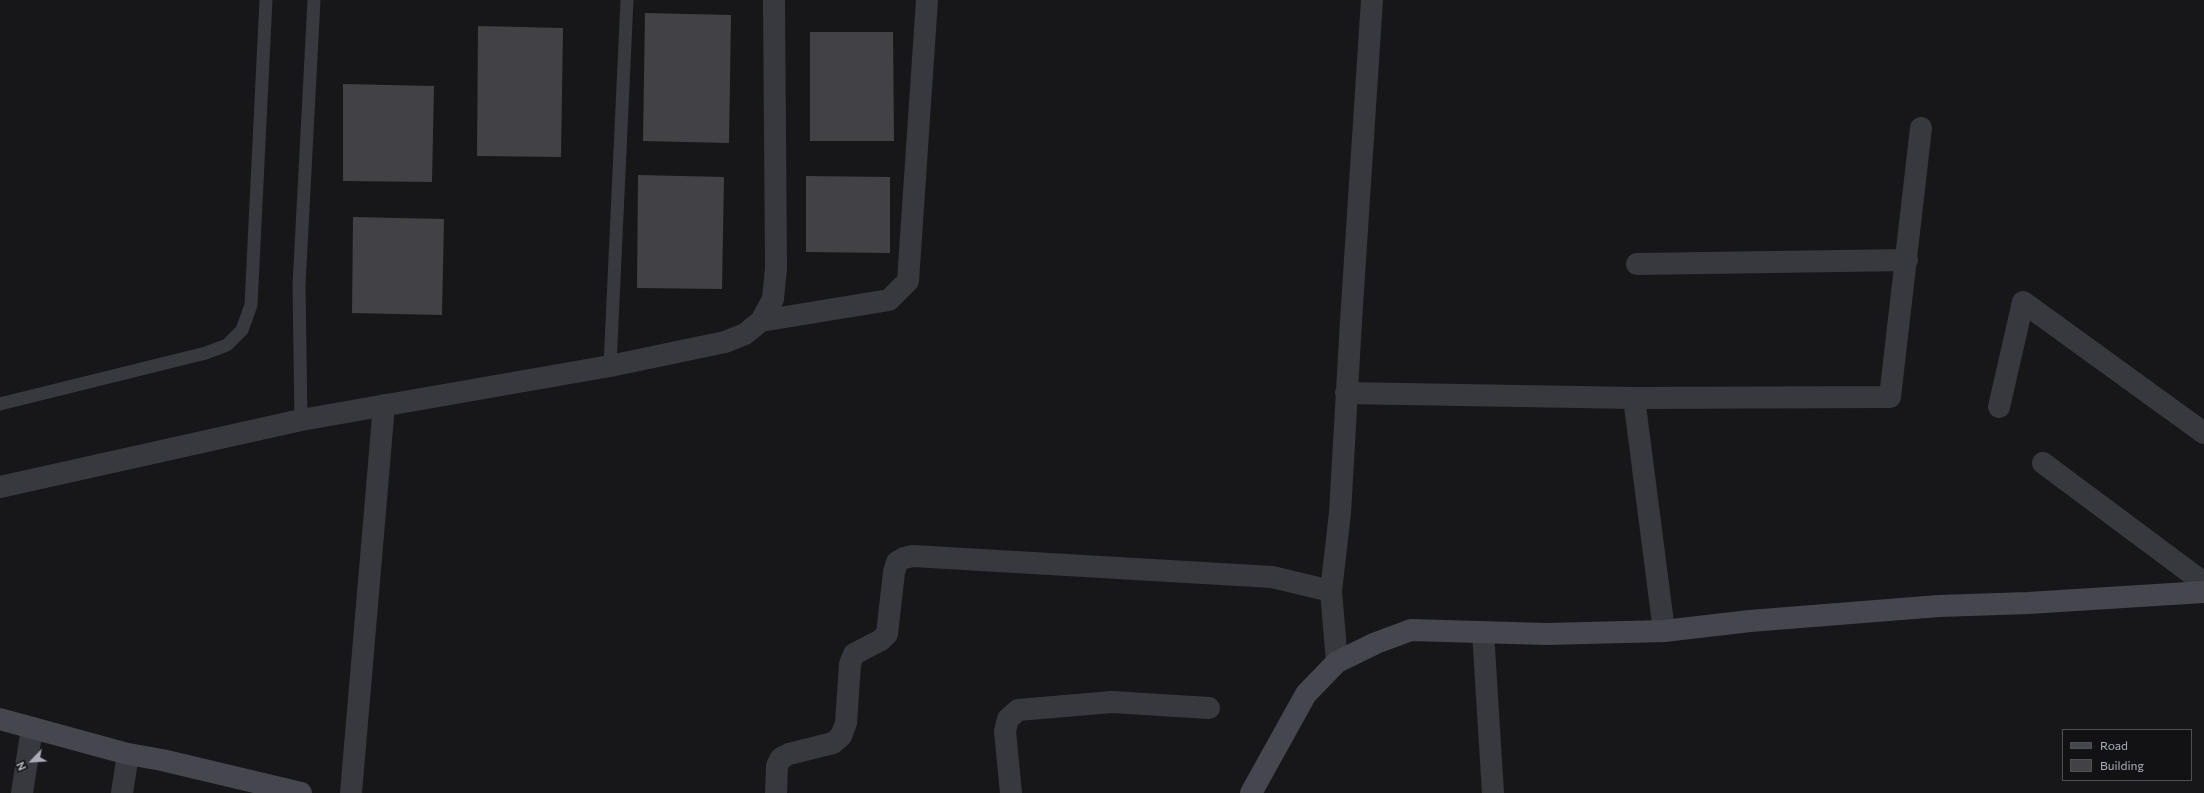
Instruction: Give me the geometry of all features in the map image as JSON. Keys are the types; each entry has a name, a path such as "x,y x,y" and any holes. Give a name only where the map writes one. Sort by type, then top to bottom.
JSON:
{"street":[{"path":"0,487 301,420 610,366 725,342 745,334 761,321 773,300 776,268 774,0"},
{"path":"761,321 889,300 908,281 927,0"},
{"path":"1337,662 1332,591 1340,513 1346,393 1372,0"},
{"path":"1346,393 1634,398 1890,397 1907,260 1921,128"},
{"path":"1637,264 1907,260"},
{"path":"1999,407 2023,302 2204,433"},
{"path":"1634,398 1664,631"},
{"path":"351,793 384,405"},
{"path":"2043,462 2204,583"},
{"path":"776,793 778,766 781,758 789,754 832,744 841,736 846,723 850,664 854,654 881,640 887,634 894,572 897,562 904,558 914,556 1272,577 1332,591"},
{"path":"1251,793 1306,694 1337,662 1376,643 1411,630 1546,634 1664,631 1750,621 1939,606 2028,603 2204,592"},
{"path":"1483,632 1493,793"},
{"path":"1011,793 1005,731 1008,718 1018,710 1112,702 1209,708"},
{"path":"0,719 128,754 162,760 289,792"},
{"path":"22,793 32,728"},
{"path":"122,793 128,754"}],"lane":[{"path":"0,404 206,353 227,345 242,330 251,305 266,0"},
{"path":"301,420 299,285 314,0"},
{"path":"610,366 627,0"}],"building":[{"path":"645,13 731,15 729,143 643,141"},
{"path":"478,26 563,28 561,157 477,156"},
{"path":"810,32 893,32 894,141 810,141"},
{"path":"343,84 434,86 432,182 343,181"},
{"path":"638,175 724,177 722,289 637,288"},
{"path":"806,176 890,177 890,253 806,252"},
{"path":"353,217 444,219 442,315 352,313"}]}
